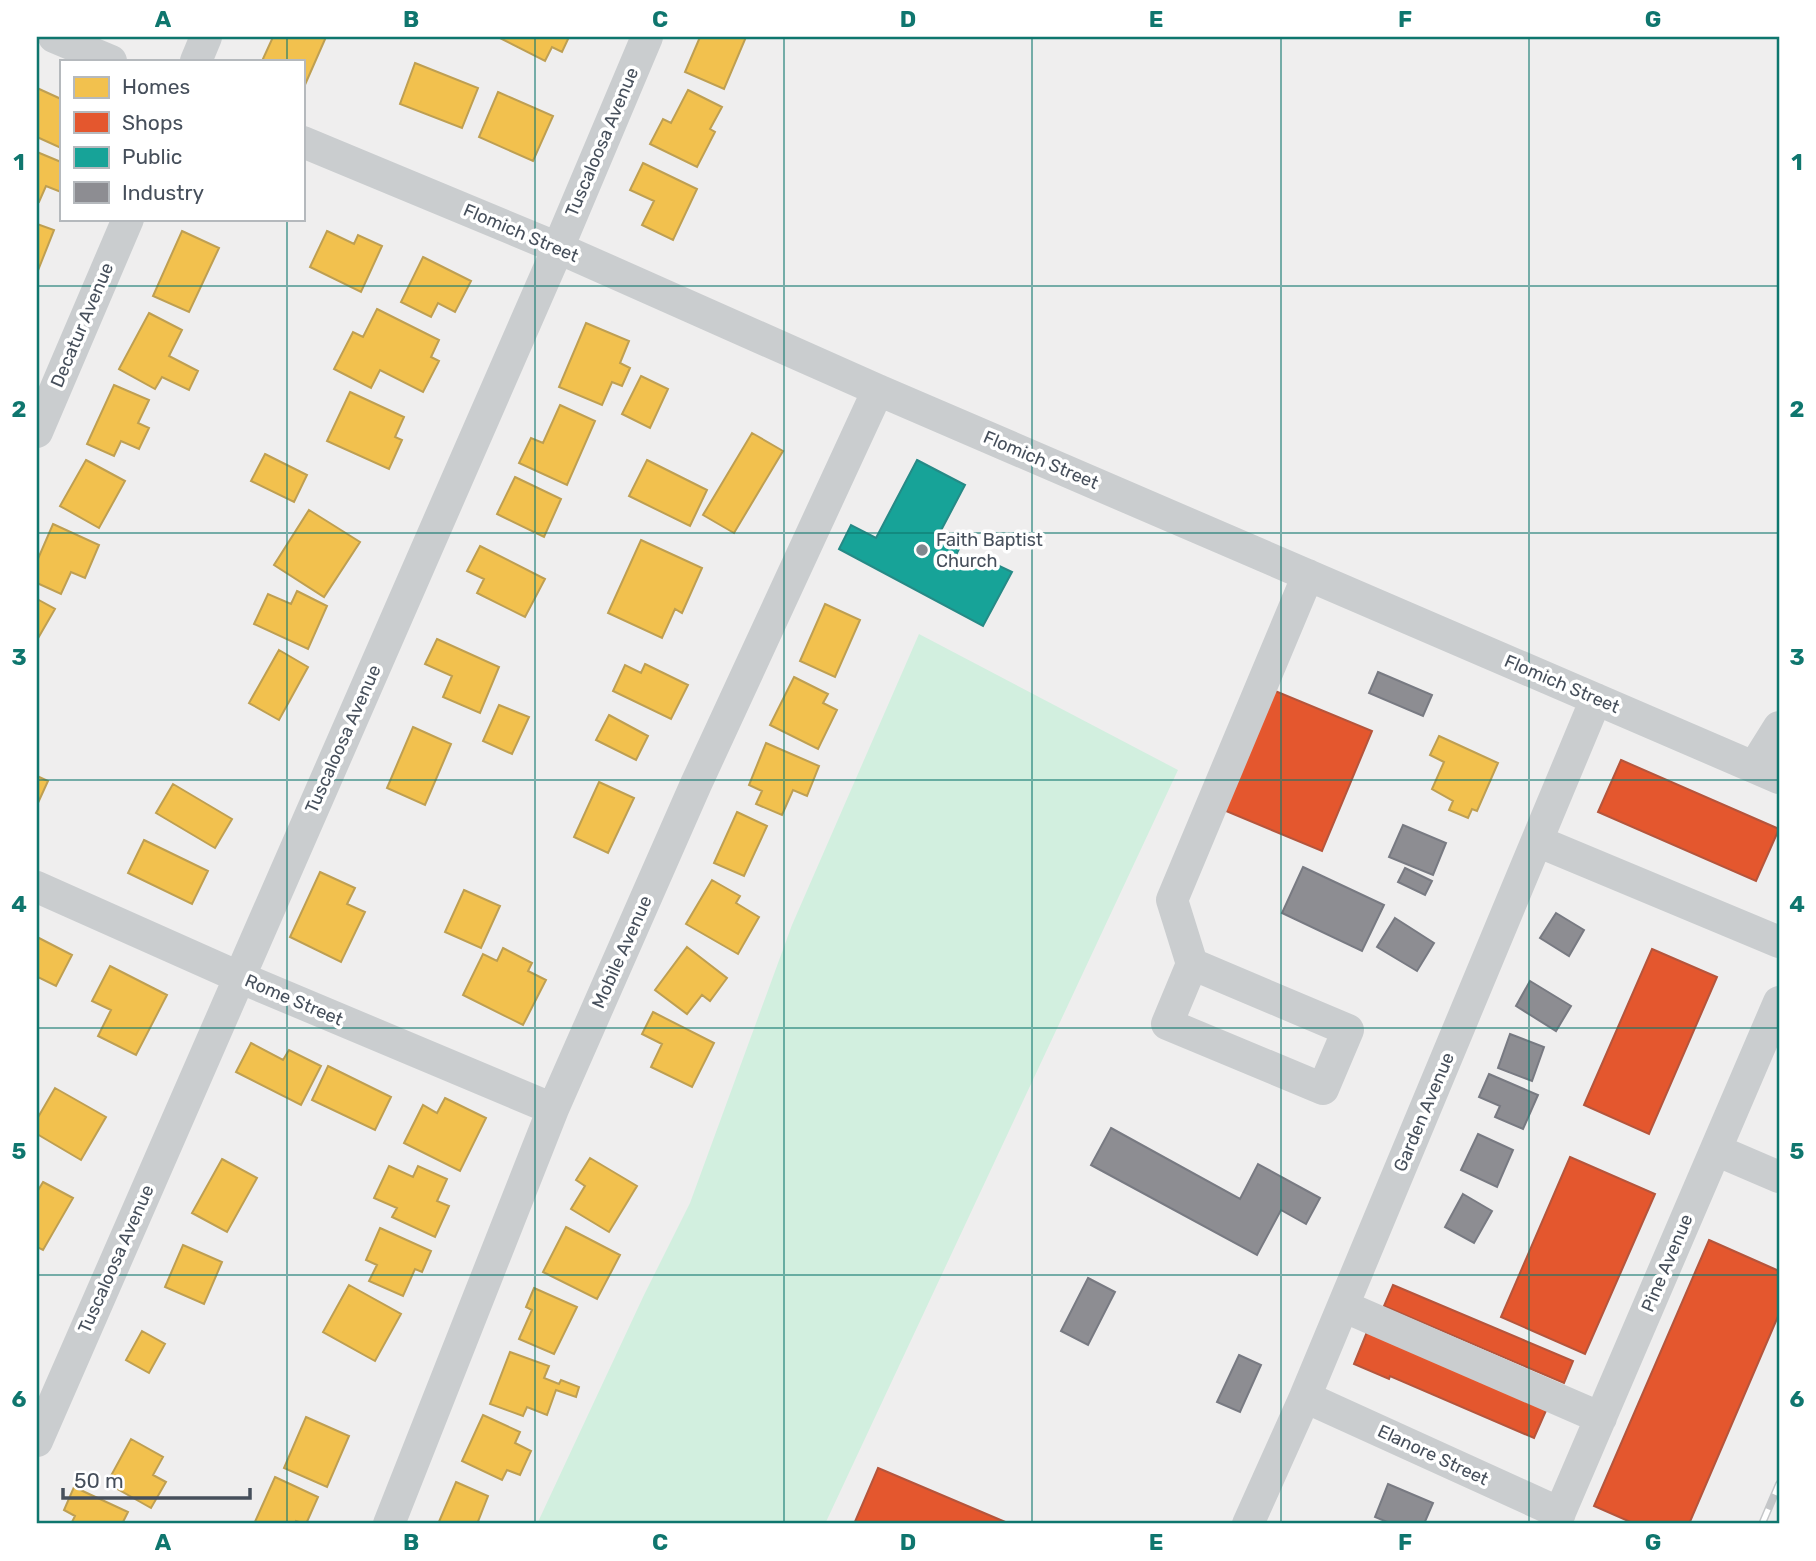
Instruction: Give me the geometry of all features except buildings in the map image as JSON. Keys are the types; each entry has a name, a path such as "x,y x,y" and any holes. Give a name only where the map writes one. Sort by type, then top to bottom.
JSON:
{"street":[{"path":"54,37 109,60"},
{"path":"196,60 206,37"},
{"name":"Tuscaloosa Avenue","path":"37,1441 558,248 647,37"},
{"name":"Flomich Street","path":"304,142 558,248 878,390 1767,773"},
{"name":"Decatur Avenue","path":"37,432 128,220"},
{"name":"Mobile Avenue","path":"389,1524 553,1109 695,784 878,390"},
{"path":"1192,964 1348,1030 1323,1089 1167,1024 1192,964 1172,900 1308,575"},
{"name":"Garden Avenue","path":"1248,1524 1305,1397 1596,699"},
{"path":"1767,773 1779,727"},
{"path":"1537,841 1779,942"},
{"name":"Rome Street","path":"37,887 239,977 553,1109"},
{"name":"Pine Avenue","path":"1559,1521 1779,1002"},
{"path":"1716,1150 1779,1177"},
{"path":"1343,1306 1601,1418"},
{"name":"Elanore Street","path":"1305,1397 1559,1521"}],"green space":[{"path":"919,634 1178,770 825,1524 537,1524 690,1203 792,925"}],"railway":[{"path":"1762,1524 1779,1484"}],"place":[{"name":"Faith Baptist Church","path":"922,550"}]}
